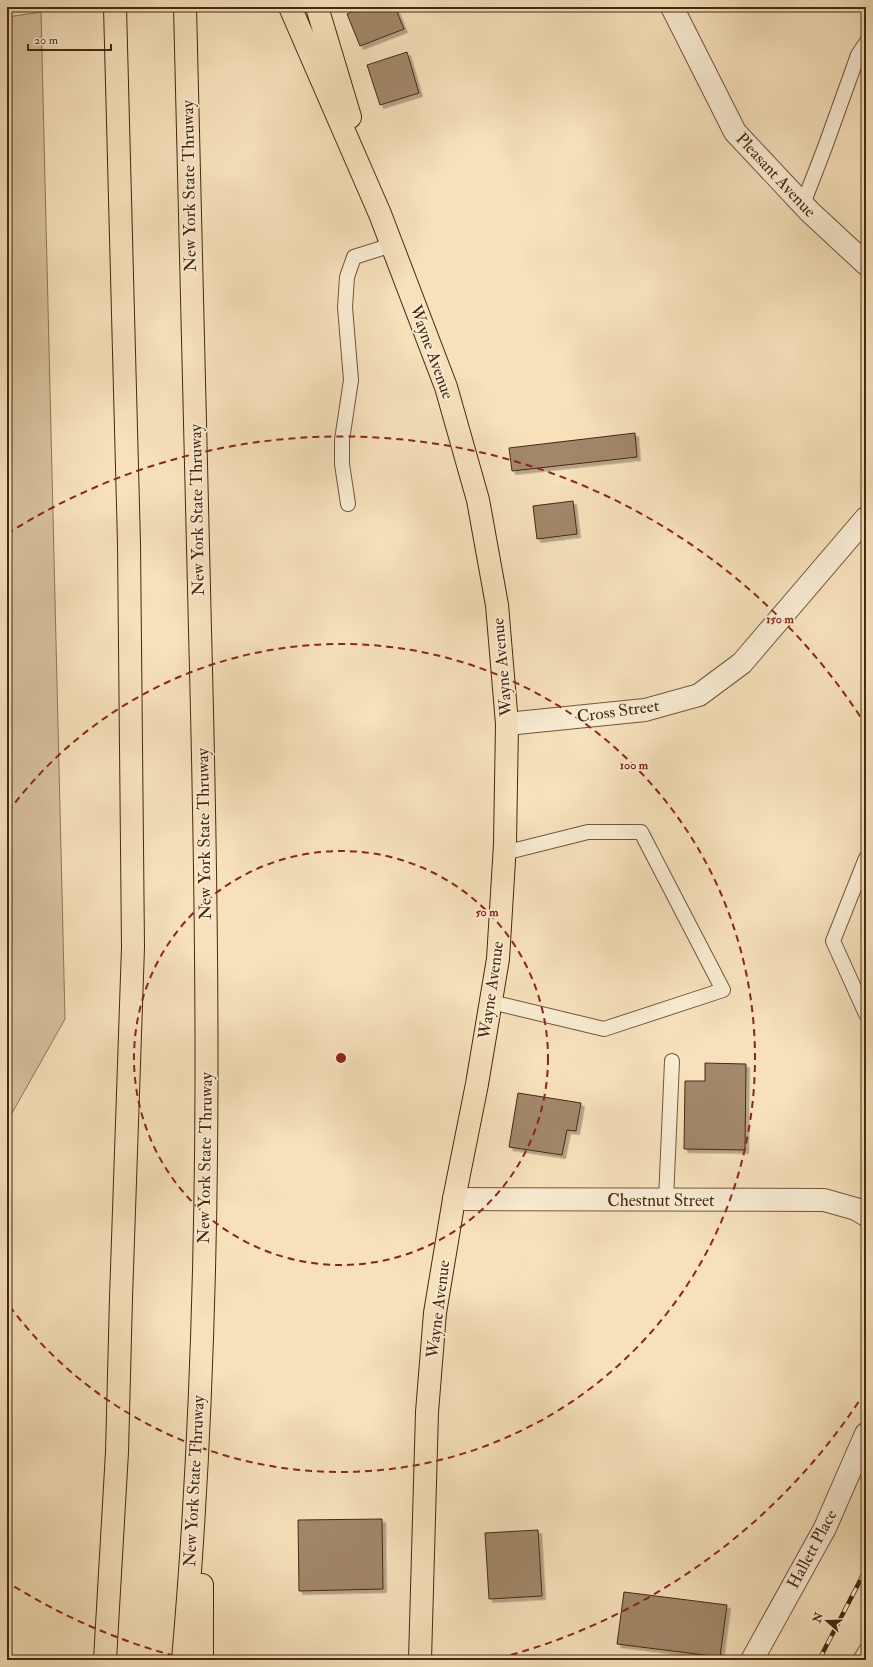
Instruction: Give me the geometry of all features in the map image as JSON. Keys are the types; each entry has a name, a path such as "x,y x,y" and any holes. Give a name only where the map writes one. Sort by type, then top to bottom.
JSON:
{"main road":[{"path":"105,1660 118,1452 121,1298 133,947 129,544 115,7"},
{"name":"New York State Thruway","path":"183,1660 197,1452 206,1150 206,947 184,7"},
{"name":"Wayne Avenue","path":"290,7 380,214 446,387 478,500 497,606 507,724 504,853 498,959 477,1084 454,1199 435,1313 427,1412 420,1660"},
{"name":"Wayne Avenue","path":"317,7 380,214"},
{"path":"197,1452 203,1612 202,1660"}],"street":[{"name":"Pleasant Avenue","path":"672,7 736,132 810,212 866,264"},
{"name":"Cross Street","path":"507,724 645,710 698,695 742,663 866,518"},
{"name":"Chestnut Street","path":"454,1199 824,1200 856,1209 866,1215"},
{"name":"Hallett Place","path":"752,1660 825,1528 866,1434"}],"lane":[{"path":"803,204 826,147 858,55 866,43"},
{"path":"348,504 342,464 342,440 351,380 345,320 347,277 354,257 392,245"},
{"path":"491,1002 604,1029 723,990 641,832 588,832 504,853"},
{"path":"866,858 833,941 866,1014"},
{"path":"666,1200 672,1060"},
{"path":"860,1660 866,1650"}],"shaded area":[{"path":"41,12 65,1019 7,1122 7,17"}],"building":[{"path":"364,7 395,7 404,29 360,46 347,14"},
{"path":"407,52 419,93 380,105 367,65"},
{"path":"635,433 637,457 512,471 509,448"},
{"path":"573,501 577,534 537,539 533,506"},
{"path":"705,1063 746,1064 745,1150 684,1149 685,1081 705,1081"},
{"path":"518,1093 581,1103 576,1131 567,1130 562,1155 509,1147"},
{"path":"382,1519 383,1589 299,1591 298,1520"},
{"path":"538,1530 542,1596 489,1599 485,1533"},
{"path":"624,1592 727,1605 720,1657 617,1644"}],"railway":[{"path":"819,1660 866,1569"}]}
